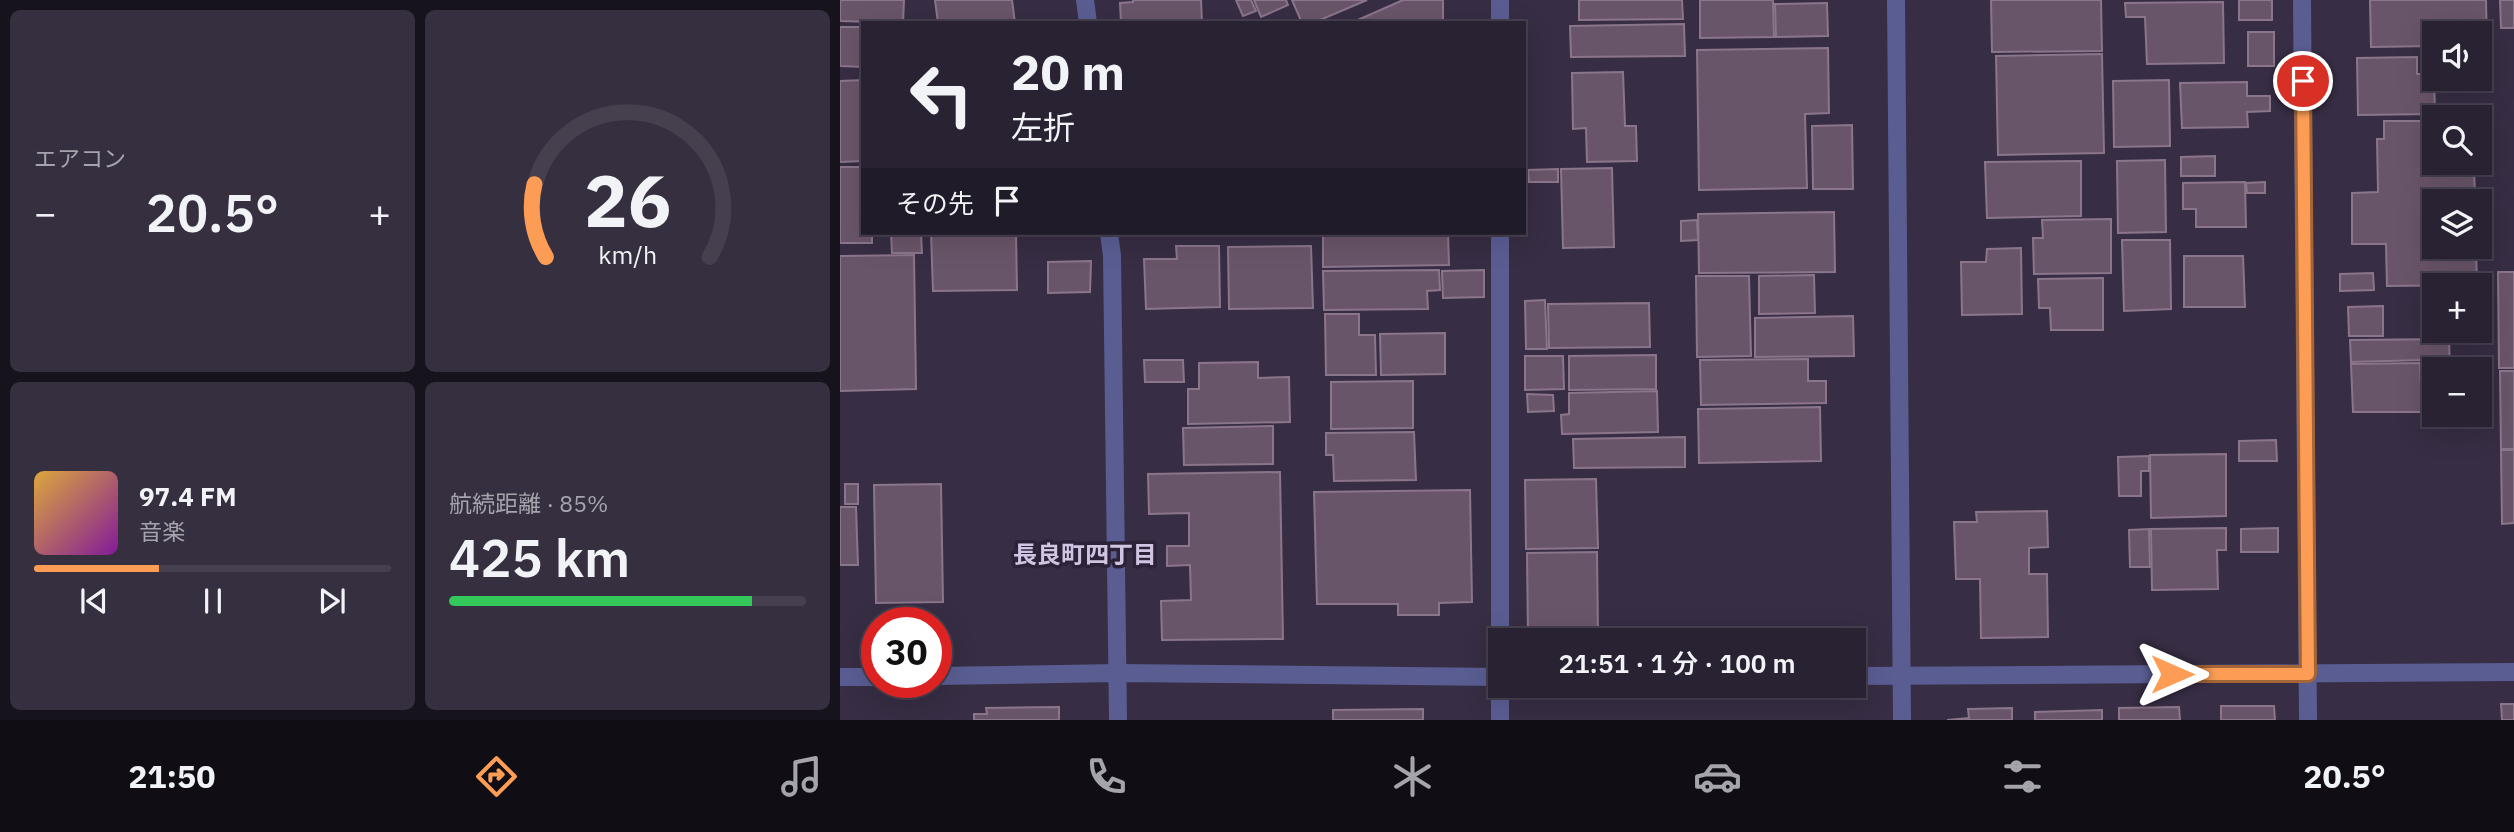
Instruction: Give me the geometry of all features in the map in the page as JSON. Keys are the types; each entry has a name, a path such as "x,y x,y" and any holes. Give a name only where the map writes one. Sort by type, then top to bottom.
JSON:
{"street":[{"path":"1085,0 1088,21"},
{"path":"1500,0 1500,21"},
{"path":"1896,0 1902,720"},
{"path":"2302,0 2308,720"},
{"path":"1109,235 1112,256 1118,720"},
{"path":"1500,235 1500,628"},
{"path":"1866,676 2514,672"},
{"path":"952,676 1118,673 1488,677"},
{"path":"840,677 861,677"},
{"path":"1500,698 1500,720"}],"building":[{"path":"840,0 904,0 903,21 840,21"},
{"path":"935,0 1012,0 1015,21 938,21"},
{"path":"1201,0 1202,21 1121,21 1120,3"},
{"path":"1236,0 1251,0 1256,11 1243,16"},
{"path":"1254,0 1286,0 1288,5 1261,17"},
{"path":"1292,0 1367,0 1318,21 1301,21"},
{"path":"1403,0 1443,0 1443,21 1356,21"},
{"path":"1579,0 1682,0 1683,19 1579,20"},
{"path":"1700,0 1773,0 1774,37 1700,38"},
{"path":"1991,0 2101,0 2102,51 1992,52"},
{"path":"2239,0 2272,0 2272,20 2239,20"},
{"path":"2370,0 2486,0 2486,21 2422,21 2422,46 2371,47"},
{"path":"2500,0 2514,0 2514,28 2501,28"},
{"path":"2223,2 2224,63 2147,64 2145,17 2126,17 2125,3"},
{"path":"1827,3 1828,36 1776,37 1775,4"},
{"path":"1684,24 1685,56 1571,57 1570,26"},
{"path":"840,27 861,27 861,67 840,66"},
{"path":"2248,32 2274,32 2274,66 2248,66"},
{"path":"1828,48 1829,113 1805,114 1807,188 1699,190 1697,50"},
{"path":"2102,54 2104,153 1998,155 1996,56"},
{"path":"2417,57 2417,74 2422,74 2422,91 2434,91 2435,105 2422,105 2422,114 2358,115 2357,58"},
{"path":"1623,72 1625,126 1636,126 1637,161 1587,162 1586,128 1573,129 1572,73"},
{"path":"861,80 861,161 840,162 840,81"},
{"path":"2169,80 2170,146 2114,147 2113,81"},
{"path":"2247,82 2247,96 2270,96 2270,111 2247,112 2248,127 2182,128 2180,83"},
{"path":"2384,121 2422,121 2422,175 2474,175 2475,189 2422,189 2422,259 2476,259 2477,273 2422,273 2422,286 2387,286 2386,244 2352,244 2352,193 2378,192 2377,139 2384,139"},
{"path":"1852,125 1853,189 1813,189 1812,126"},
{"path":"2215,156 2215,176 2181,176 2181,157"},
{"path":"2165,160 2166,232 2118,233 2117,161"},
{"path":"2081,161 2081,216 1987,218 1985,162"},
{"path":"840,167 861,167 861,235 872,235 872,243 840,243"},
{"path":"1612,168 1614,247 1563,248 1561,169"},
{"path":"1558,169 1558,182 1529,182 1528,170"},
{"path":"2245,182 2246,227 2196,227 2196,209 2183,209 2183,183"},
{"path":"2265,182 2265,193 2247,193 2246,183"},
{"path":"1834,212 1835,272 1699,273 1698,214"},
{"path":"2111,219 2111,273 2034,274 2033,238 2043,238 2042,220"},
{"path":"1697,220 1698,240 1681,241 1681,221"},
{"path":"891,235 921,235 922,253 892,253"},
{"path":"931,235 1016,235 1017,290 933,291"},
{"path":"1323,235 1448,235 1449,265 1323,267"},
{"path":"2122,240 2170,240 2171,309 2124,311"},
{"path":"1176,246 1219,246 1220,307 1146,309 1144,259 1177,259"},
{"path":"1311,246 1313,308 1229,309 1228,247"},
{"path":"2021,248 2022,314 1962,315 1961,262 1986,262 1987,249"},
{"path":"914,255 916,389 840,391 840,256"},
{"path":"2184,256 2243,256 2245,307 2184,307"},
{"path":"1091,261 1090,292 1048,293 1048,262"},
{"path":"1439,270 1440,290 1427,291 1428,309 1324,310 1323,271"},
{"path":"1484,270 1484,297 1443,298 1442,271"},
{"path":"2498,272 2514,272 2514,368 2499,368"},
{"path":"2373,273 2374,290 2340,291 2340,274"},
{"path":"1814,275 1815,313 1759,314 1759,276"},
{"path":"1696,276 1749,276 1751,356 1697,357"},
{"path":"2103,278 2103,330 2051,330 2050,308 2039,308 2038,279"},
{"path":"1545,300 1547,349 1526,349 1525,301"},
{"path":"1649,303 1650,347 1549,348 1548,304"},
{"path":"2383,306 2383,336 2349,336 2348,307"},
{"path":"1325,314 1359,314 1359,335 1375,335 1376,375 1326,375"},
{"path":"1853,316 1854,356 1755,357 1755,318"},
{"path":"1445,333 1445,374 1381,375 1380,334"},
{"path":"2422,339 2422,343 2449,343 2450,357 2351,362 2350,340"},
{"path":"1656,355 1656,389 1569,390 1569,356"},
{"path":"1525,356 1563,356 1564,389 1525,390"},
{"path":"1808,359 1808,381 1826,381 1826,403 1701,405 1700,360"},
{"path":"1144,360 1183,360 1184,382 1145,382"},
{"path":"1258,362 1258,378 1289,377 1290,422 1188,424 1188,389 1199,389 1199,363"},
{"path":"2420,363 2422,412 2353,412 2351,364"},
{"path":"2500,371 2514,371 2514,449 2501,449"},
{"path":"1413,381 1413,428 1331,429 1331,382"},
{"path":"1657,391 1658,432 1562,434 1561,415 1569,414 1569,393"},
{"path":"1527,394 1553,395 1554,411 1528,412"},
{"path":"1820,407 1821,461 1699,463 1698,409"},
{"path":"1273,426 1273,464 1184,465 1183,428"},
{"path":"1414,432 1416,480 1334,481 1333,455 1326,455 1326,433"},
{"path":"1685,437 1685,467 1574,468 1573,439"},
{"path":"2276,440 2277,461 2239,461 2239,441"},
{"path":"2501,450 2514,450 2514,523 2502,524"},
{"path":"2226,454 2226,516 2151,518 2150,455"},
{"path":"2149,456 2149,471 2141,471 2141,496 2119,496 2118,457"},
{"path":"1280,472 1283,639 1162,640 1161,601 1191,600 1190,565 1167,566 1167,546 1189,546 1189,513 1149,514 1148,474"},
{"path":"1596,479 1598,548 1526,549 1525,480"},
{"path":"845,484 858,484 858,504 845,504"},
{"path":"941,484 943,602 876,603 874,485"},
{"path":"1470,490 1472,602 1439,603 1439,615 1398,615 1398,604 1317,604 1314,492"},
{"path":"840,507 856,507 858,565 840,565"},
{"path":"2047,511 2048,547 2029,548 2029,574 2047,574 2048,637 1981,638 1980,579 1956,579 1954,522 1977,522 1976,512"},
{"path":"2226,528 2226,550 2217,550 2218,589 2152,590 2151,529"},
{"path":"2278,528 2278,552 2241,552 2241,529"},
{"path":"2149,529 2150,567 2130,567 2129,530"},
{"path":"1597,552 1598,628 1528,628 1527,553"},
{"path":"2501,704 2514,704 2514,720 2502,720"},
{"path":"2221,706 2274,706 2275,720 2221,720"},
{"path":"1059,707 1059,720 974,720 974,714 987,714 986,708"},
{"path":"2179,707 2180,720 2119,720 2119,708"},
{"path":"2012,708 2012,720 1947,720 1969,718 1968,709"},
{"path":"1423,709 1423,720 1333,720 1333,710"},
{"path":"2102,710 2102,720 2035,720 2035,712"}],"district":[{"name":"長良町四丁目","path":"1085,554"}],"route":[{"path":"2172,674 2308,674 2303,81"}]}
